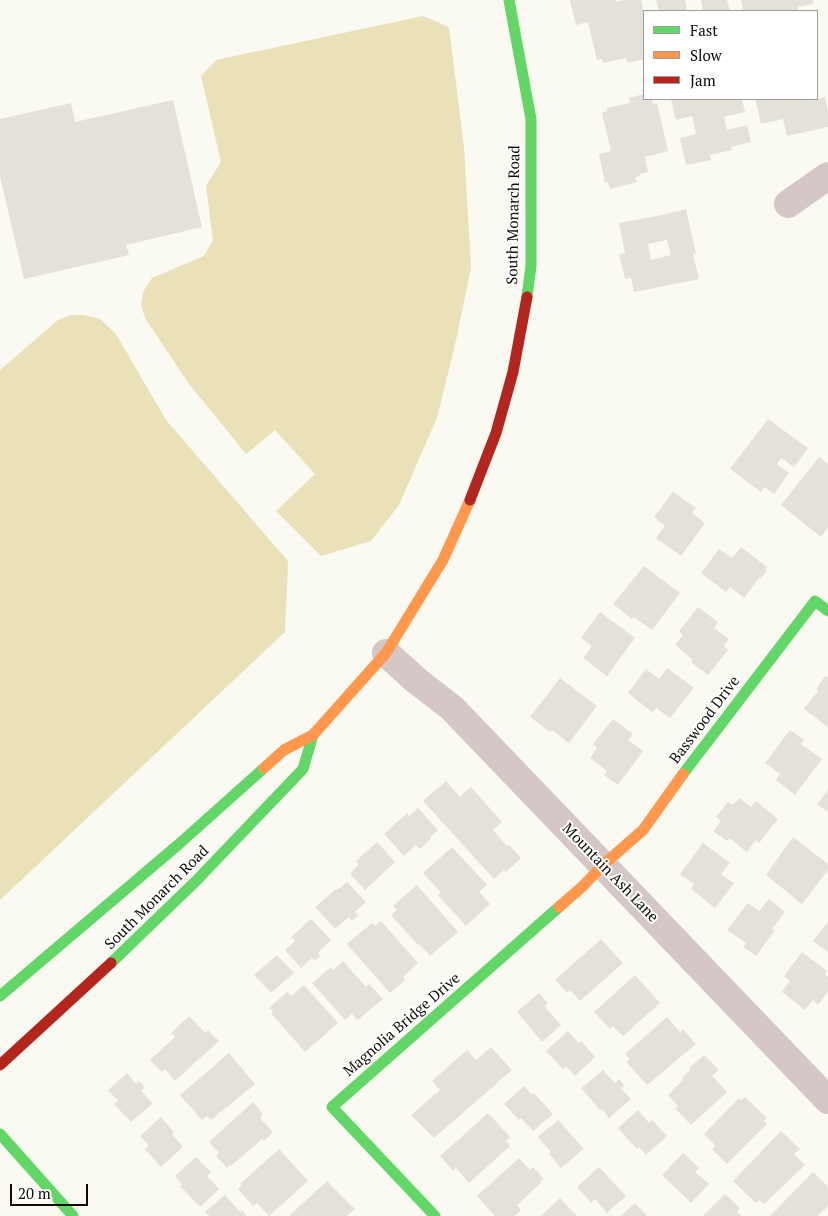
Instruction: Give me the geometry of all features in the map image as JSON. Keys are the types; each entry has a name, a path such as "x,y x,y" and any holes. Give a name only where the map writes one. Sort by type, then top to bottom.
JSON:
{"street":[{"name":"South Monarch Road","path":"0,996 179,844 284,750 313,735 386,653 443,560 478,483 496,433 526,307 531,266 530,119 509,0"},
{"path":"788,204 828,176"},
{"name":"Basswood Drive","path":"603,865 643,830 692,760 816,601 828,611"},
{"name":"Mountain Ash Lane","path":"386,653 417,681 452,708 828,1100"},
{"name":"South Monarch Road","path":"0,1065 131,946 278,796 303,769 313,735"},
{"name":"Magnolia Bridge Drive","path":"435,1216 332,1107 583,886 603,865"},
{"path":"0,1134 73,1216"}],"shaded area":[{"path":"423,16 449,27 464,147 471,268 437,418 399,505 371,541 321,556 276,511 315,474 275,430 246,454 189,384 145,318 141,305 143,292 152,278 204,256 213,240 206,186 221,162 201,76 216,60"},
{"path":"71,315 84,315 100,319 116,334 166,420 288,561 285,632 0,900 0,370 58,320"}],"building":[{"path":"570,0 615,0 616,2 641,0 643,10 643,59 628,63 626,58 603,63 602,59 597,60 588,22 576,25"},
{"path":"656,0 685,0 687,10 659,10"},
{"path":"701,0 727,0 730,10 703,10"},
{"path":"741,0 813,0 813,4 798,7 798,10 741,10 743,9"},
{"path":"643,94 643,100 652,100 653,104 657,103 668,151 645,157 648,172 635,177 637,182 610,189 608,182 605,183 599,154 611,151 602,113 607,111 607,108 630,103 629,98"},
{"path":"825,97 828,111 828,127 787,136 783,119 761,124 755,100 812,101"},
{"path":"173,100 202,227 126,245 129,255 24,279 0,176 0,119 71,103 75,122"},
{"path":"671,100 742,100 745,112 724,117 727,130 747,125 751,142 731,147 732,150 710,155 711,160 686,165 680,138 696,134 692,116 676,120"},
{"path":"686,209 696,254 693,254 699,279 634,292 631,278 625,279 619,254 625,253 619,223","holes":["667,240 671,255 651,260 648,244"]},
{"path":"768,419 808,448 794,467 781,458 777,464 789,473 774,494 765,487 761,492 730,469"},
{"path":"819,457 828,464 828,528 821,537 781,505"},
{"path":"673,492 696,508 692,513 705,523 681,556 656,538 665,526 654,517"},
{"path":"741,547 767,567 765,569 767,571 744,598 730,587 726,592 701,573 719,549 732,558"},
{"path":"644,566 680,593 652,630 634,617 632,619 613,604"},
{"path":"698,607 718,622 714,628 729,639 724,646 728,650 708,675 691,662 693,660 675,645 683,635 679,631"},
{"path":"600,612 635,638 607,676 583,658 592,646 581,638"},
{"path":"667,668 694,688 670,718 656,708 652,712 628,693 646,669 659,679"},
{"path":"825,676 828,678 828,727 804,709 818,691 816,689"},
{"path":"560,678 597,706 569,743 530,717"},
{"path":"613,719 633,734 628,740 643,751 618,785 604,775 607,771 590,758 597,748 593,744"},
{"path":"790,730 804,740 801,744 822,759 795,795 776,780 780,774 765,763"},
{"path":"446,781 460,797 471,787 502,822 493,830 521,858 506,872 504,870 494,879 423,801"},
{"path":"828,790 828,812 817,804"},
{"path":"739,798 751,807 756,801 778,819 759,843 756,840 747,852 729,838 727,841 713,831 721,821 716,817 728,802 733,805"},
{"path":"418,808 438,830 420,849 416,845 404,856 384,834 407,813 409,816"},
{"path":"793,837 828,864 828,870 802,904 766,875"},
{"path":"377,842 395,862 365,890 350,874 359,864 356,861"},
{"path":"703,843 730,863 721,874 734,883 715,908 691,889 694,884 680,874"},
{"path":"452,847 487,885 479,892 490,904 466,926 438,895 441,893 423,873"},
{"path":"347,882 366,902 355,912 358,915 352,921 349,917 335,929 315,907"},
{"path":"417,885 458,932 430,956 391,915 397,910 393,906"},
{"path":"769,899 785,912 772,929 775,930 756,956 743,947 746,943 727,930 748,903 759,911"},
{"path":"311,919 331,940 318,953 320,956 315,961 312,958 301,968 285,950 295,941 291,937"},
{"path":"381,921 418,963 403,977 405,980 390,993 347,944 372,923 375,926"},
{"path":"828,922 828,952 813,941"},
{"path":"601,939 623,963 580,1001 570,990 567,993 555,980"},
{"path":"802,952 827,971 825,974 828,977 828,992 818,1005 813,1000 805,1010 782,992 790,981 784,976"},
{"path":"277,955 294,973 271,993 254,975"},
{"path":"343,961 366,987 369,984 383,999 358,1020 352,1014 345,1020 312,983 331,967 333,970"},
{"path":"635,975 660,1003 623,1036 613,1026 610,1029 594,1012"},
{"path":"304,985 338,1023 305,1052 271,1013 273,1011 269,1008 287,992 291,996"},
{"path":"539,993 548,1003 544,1006 561,1025 542,1042 517,1012"},
{"path":"189,1016 205,1033 208,1030 219,1041 175,1081 165,1069 162,1072 150,1060 175,1037 171,1033"},
{"path":"667,1017 680,1032 683,1029 696,1044 647,1085 626,1062 630,1059 625,1054"},
{"path":"568,1031 579,1043 581,1041 595,1057 575,1076 566,1066 563,1069 546,1051"},
{"path":"491,1047 512,1070 434,1138 411,1115 440,1090 432,1081 467,1050 476,1060"},
{"path":"229,1053 255,1084 211,1120 207,1116 202,1120 180,1095"},
{"path":"704,1055 719,1070 712,1076 727,1092 691,1125 675,1108 678,1106 668,1095 683,1080 682,1078 690,1070 689,1068"},
{"path":"603,1070 615,1083 619,1079 625,1086 621,1088 631,1099 609,1118 581,1088"},
{"path":"127,1073 136,1084 139,1081 145,1087 141,1091 153,1103 131,1122 114,1104 118,1101 108,1090"},
{"path":"524,1086 532,1095 534,1093 553,1114 533,1131 504,1104"},
{"path":"745,1097 767,1118 764,1121 767,1124 727,1164 712,1149 715,1145 704,1134 739,1098 741,1100"},
{"path":"253,1102 263,1114 260,1118 273,1132 264,1141 262,1139 227,1168 216,1156 219,1153 209,1142"},
{"path":"638,1110 649,1123 652,1120 667,1136 646,1155 639,1147 637,1149 618,1128"},
{"path":"488,1113 510,1137 506,1141 510,1146 469,1183 456,1168 453,1171 440,1156"},
{"path":"161,1117 174,1132 172,1134 183,1147 161,1167 145,1149 149,1146 140,1136"},
{"path":"558,1120 584,1149 561,1168 549,1154 551,1152 538,1137"},
{"path":"781,1131 800,1149 794,1154 805,1165 764,1204 759,1200 756,1203 733,1181"},
{"path":"279,1149 308,1181 269,1216 257,1203 253,1206 238,1189 242,1185 240,1184"},
{"path":"683,1153 699,1168 695,1172 709,1184 691,1203 662,1175"},
{"path":"196,1157 211,1172 207,1176 219,1189 200,1207 180,1186 182,1184 175,1176"},
{"path":"519,1158 530,1170 533,1167 544,1179 517,1205 521,1210 514,1216 495,1216 477,1196"},
{"path":"599,1167 626,1196 607,1213 595,1199 591,1203 577,1187"},
{"path":"813,1172 828,1187 828,1206 818,1216 770,1216"},
{"path":"327,1181 355,1209 347,1216 289,1216"},
{"path":"725,1194 740,1208 737,1212 741,1216 703,1216"},
{"path":"225,1195 240,1212 242,1210 247,1216 209,1216 205,1212"},
{"path":"560,1198 577,1216 541,1216"},
{"path":"635,1203 647,1216 621,1216"}],"traffic: fast":[{"path":"509,0 531,119 531,266 527,297"},
{"path":"683,774 815,601 828,611"},
{"path":"111,963 196,881 303,769 313,735"},
{"path":"0,996 179,844 264,768"},
{"path":"435,1216 332,1107 559,907"},
{"path":"0,1134 73,1216"}],"traffic: slow":[{"path":"264,768 284,750 313,735 386,653 443,560 470,500"},
{"path":"559,907 643,830 683,774"}],"traffic: jam":[{"path":"470,500 496,433 513,372 527,297"},
{"path":"0,1065 111,963"}]}
